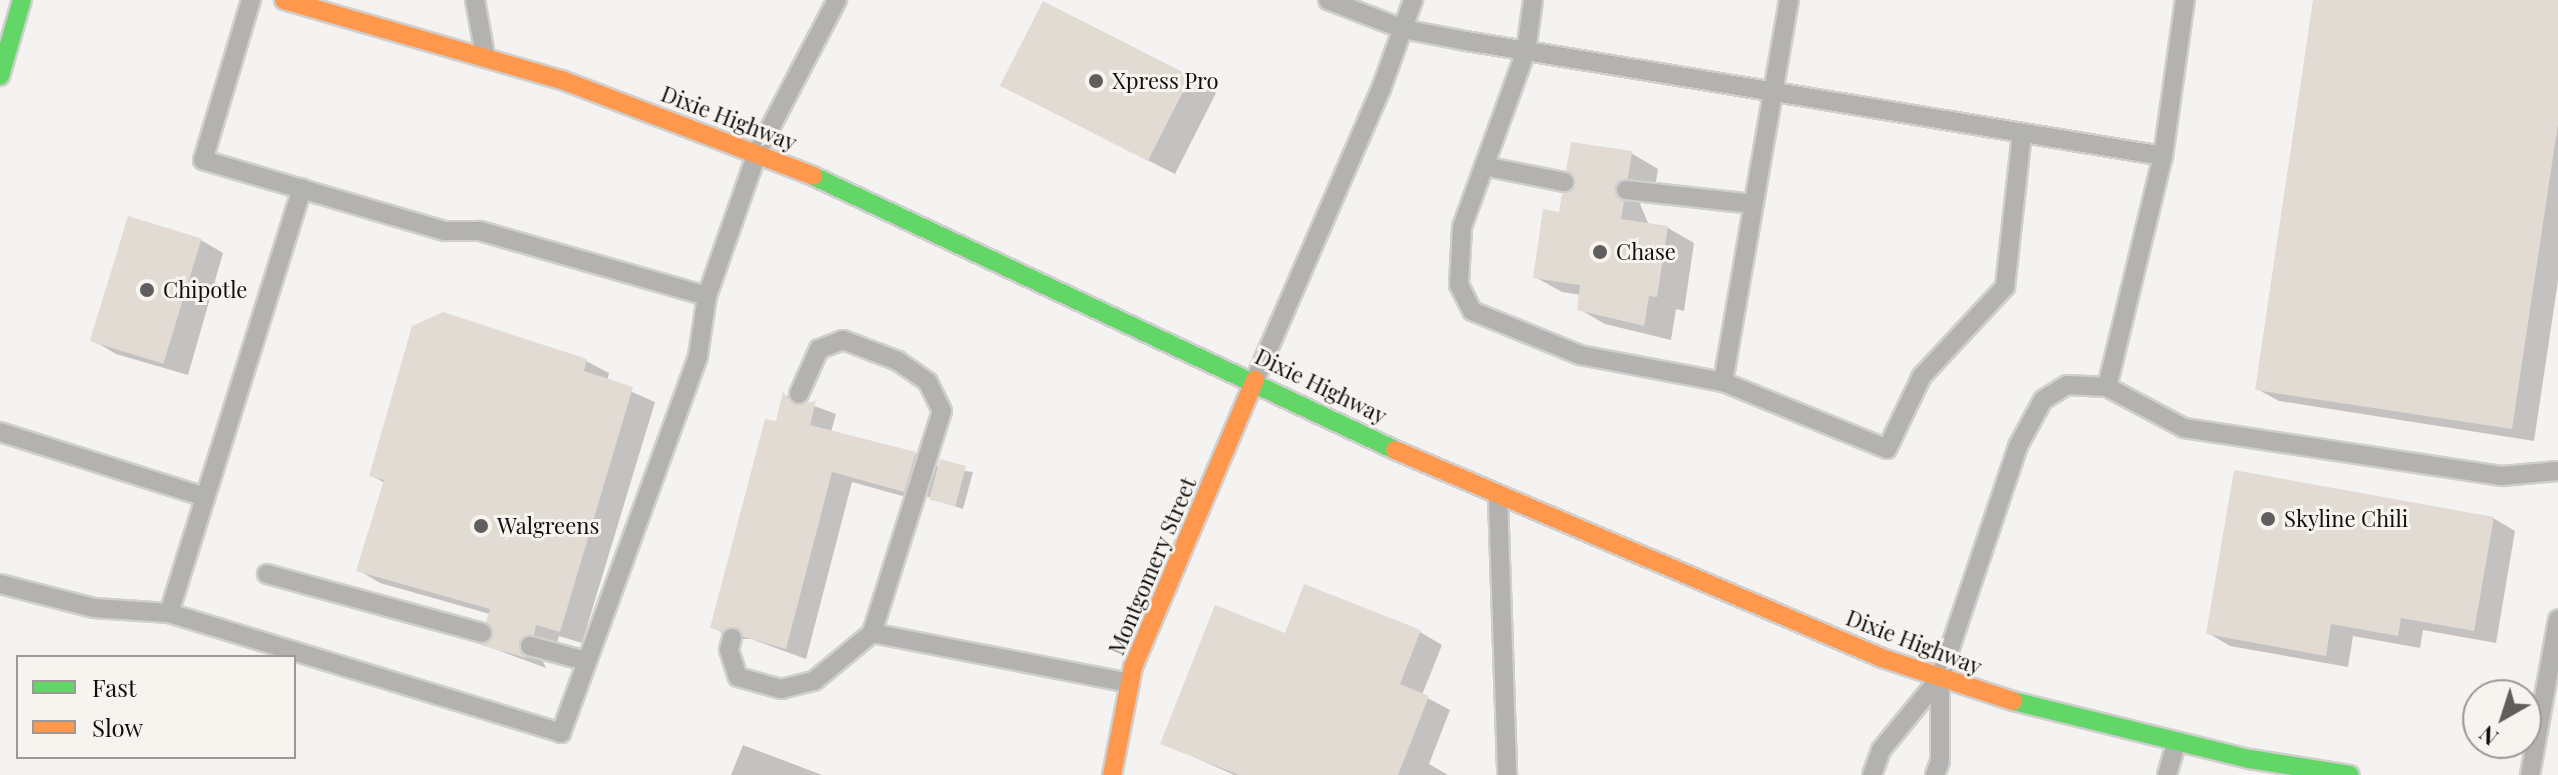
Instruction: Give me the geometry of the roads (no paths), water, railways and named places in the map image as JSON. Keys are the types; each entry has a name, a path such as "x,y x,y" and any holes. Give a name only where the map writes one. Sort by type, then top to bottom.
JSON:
{"main road":[{"path":"0,76 22,0"},
{"name":"Dixie Highway","path":"284,0 366,16 486,58 562,80 757,153 1255,380 1498,495 1940,678 2000,700 2176,743 2350,775"},
{"name":"Montgomery Street","path":"1112,775 1130,683 1165,586 1255,380"}],"lane":[{"path":"251,0 203,160 445,231 480,231 707,296"},
{"path":"475,0 486,58"},
{"path":"0,584 94,608 169,613 561,733 698,356 707,296 757,153 837,0"},
{"path":"1328,0 1403,29 2163,156"},
{"path":"1255,380 1413,0"},
{"path":"1533,0 1526,51 1462,227 1459,285 1472,311 1580,355 1723,382 1887,449 1922,376 2005,287 2022,133"},
{"path":"1723,382 1789,0"},
{"path":"2107,387 2163,156 2185,0"},
{"path":"1484,166 1564,182"},
{"path":"169,613 302,188"},
{"path":"1626,190 1753,204"},
{"path":"732,638 729,650 738,677 781,689 814,681 872,633 942,411 928,382 843,340 819,349 799,394"},
{"path":"1935,775 1940,761 1940,678 2018,446 2043,400 2067,385 2107,387 2184,428 2502,476 2558,471"},
{"path":"0,432 205,497"},
{"path":"1498,495 1507,775"},
{"path":"267,574 482,633"},
{"path":"2530,775 2558,619"},
{"path":"872,633 1130,683"},
{"path":"530,646 586,661"},
{"path":"1872,775 1881,750 1940,678"},
{"path":"2167,775 2176,743"}],"place":[{"name":"Xpress Pro","path":"1096,81"},
{"name":"Chase","path":"1600,252"},
{"name":"Chipotle","path":"147,290"},
{"name":"Skyline Chili","path":"2268,519"},
{"name":"Walgreens","path":"481,526"}]}
